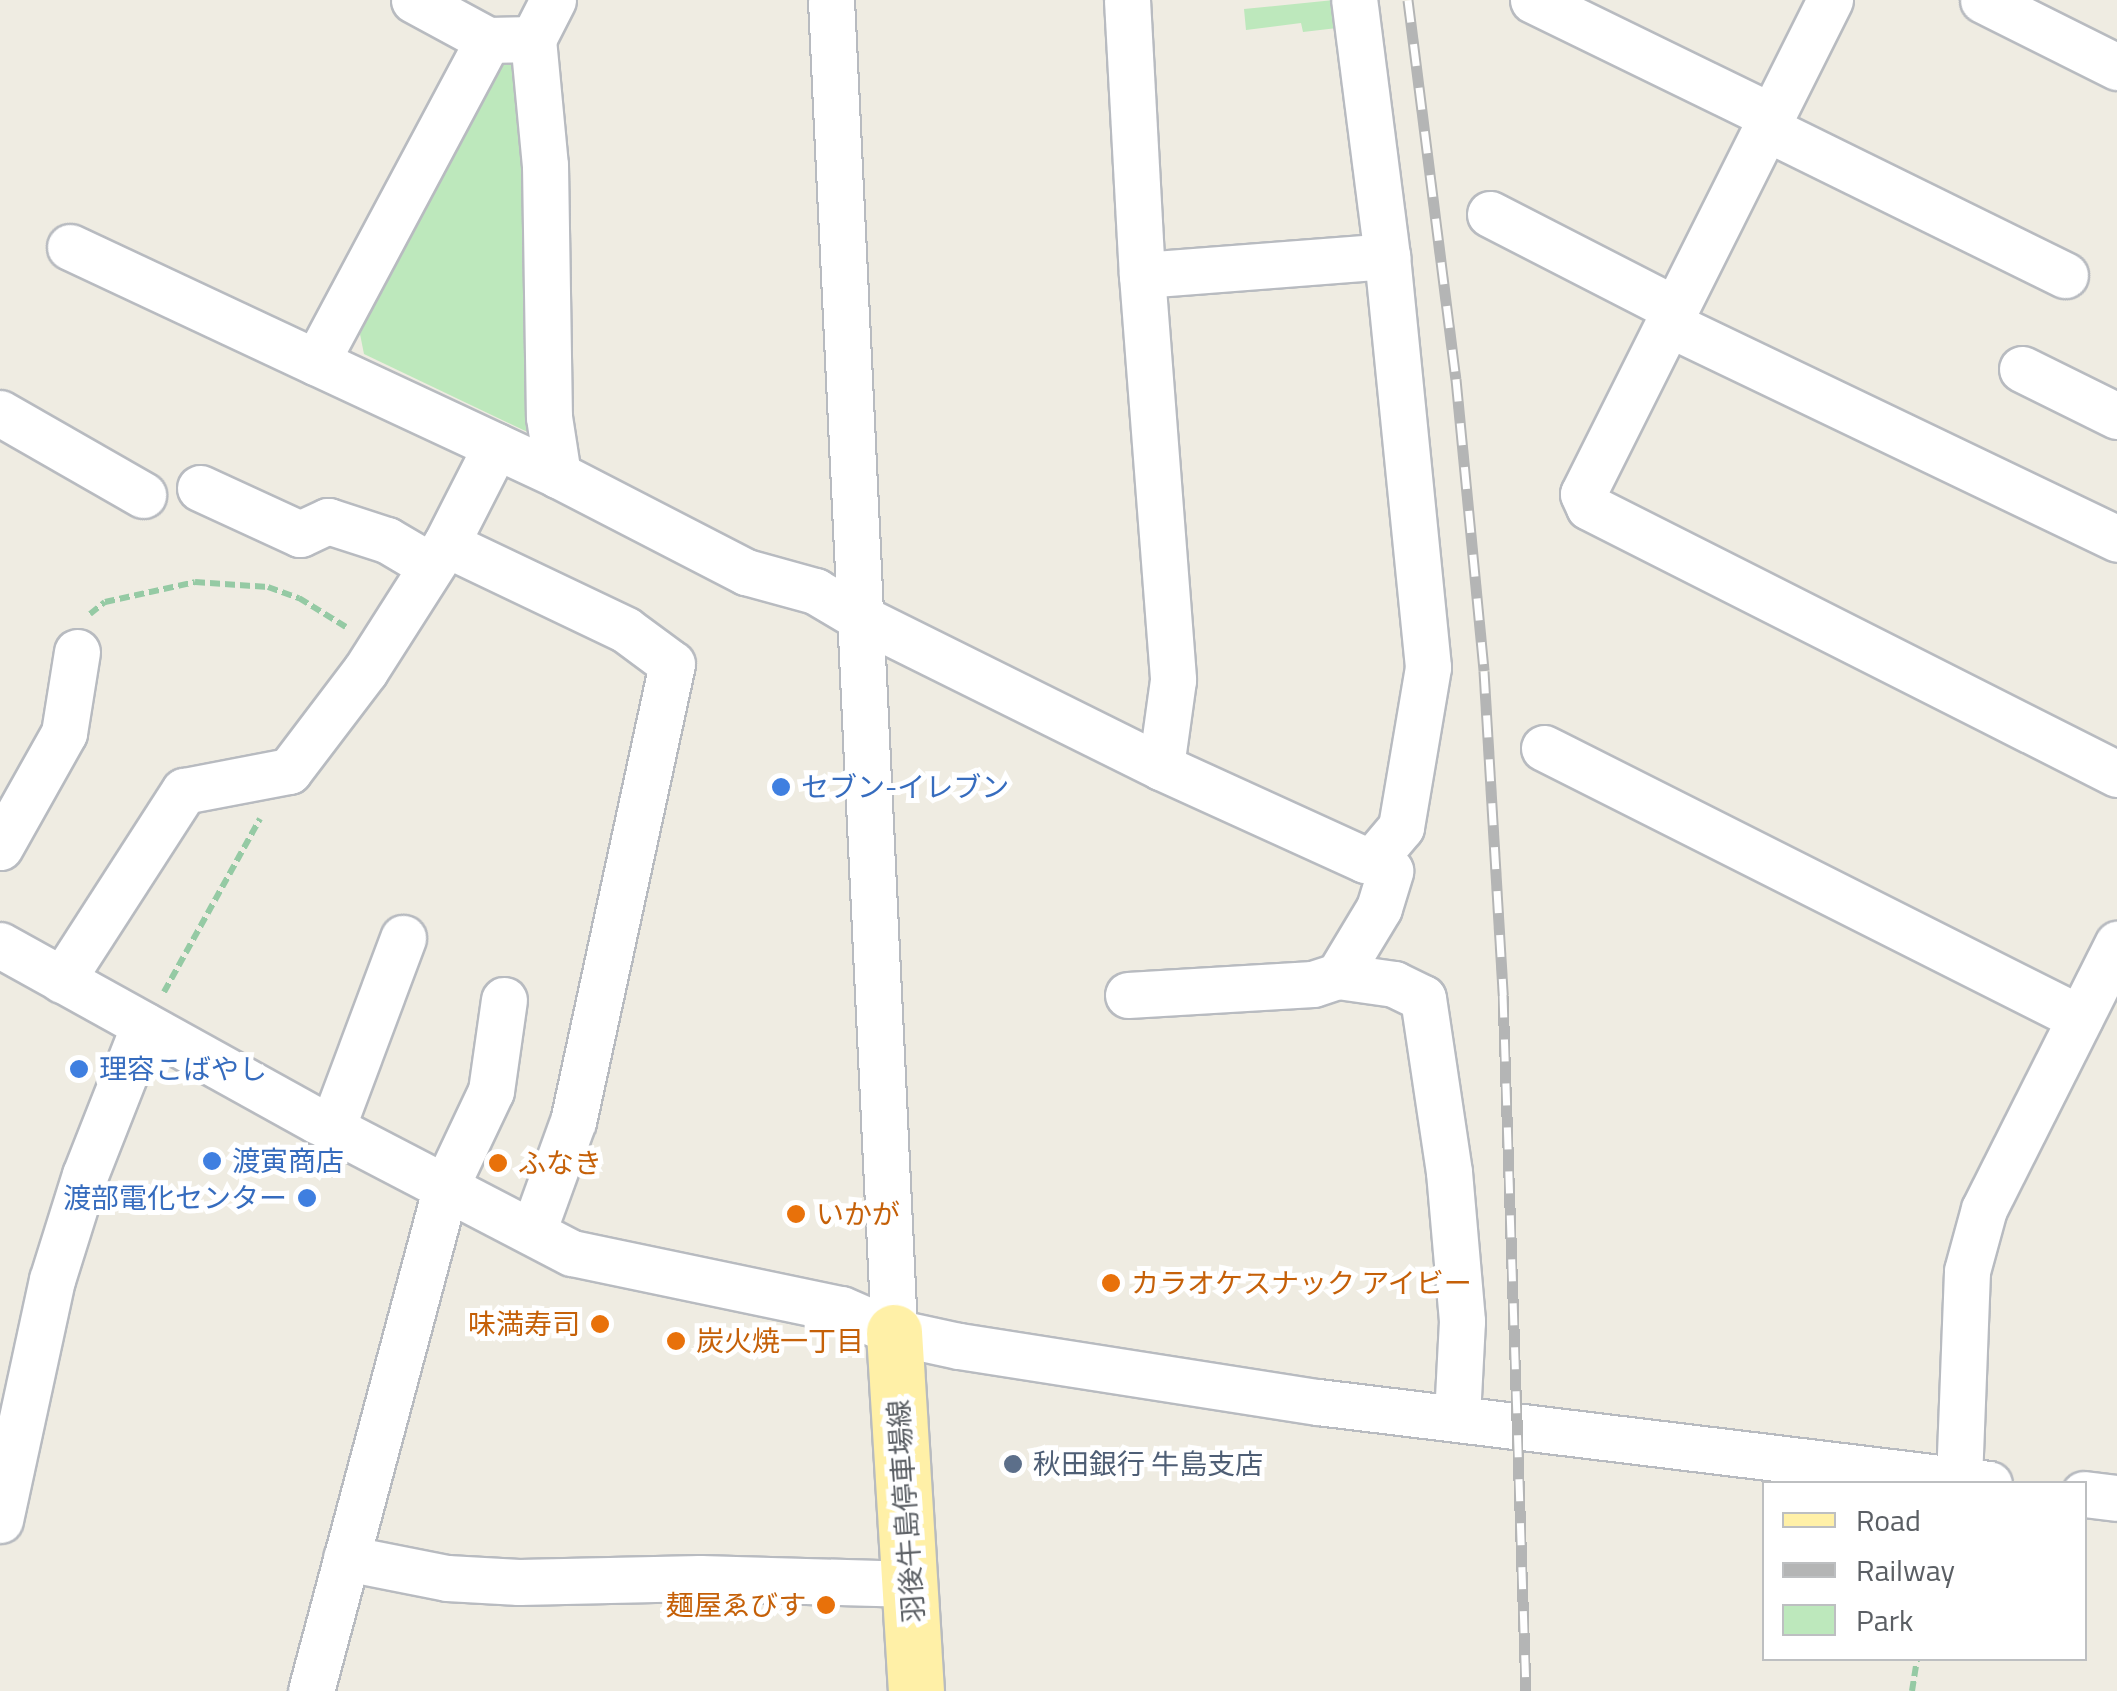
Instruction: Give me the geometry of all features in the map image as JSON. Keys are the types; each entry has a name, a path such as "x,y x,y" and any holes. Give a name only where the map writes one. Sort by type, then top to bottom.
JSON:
{"main road":[{"name":"羽後牛島停車場線","path":"894,1332 913,1584 916,1691"}],"street":[{"path":"414,0 488,40"},
{"path":"831,0 894,1332"},
{"path":"1127,0 1142,275 1173,680 1161,768"},
{"path":"70,247 558,475 746,572 815,591 859,617 1161,768 1365,860 1374,859 1401,827 1428,667 1387,256 1354,0"},
{"path":"1533,0 2065,275"},
{"path":"1830,0 1583,494 1589,507 2117,774"},
{"path":"1983,0 2117,67"},
{"path":"316,362 488,40 543,19 548,418 558,475"},
{"path":"1490,214 1672,317 2117,539"},
{"path":"1142,275 1387,256"},
{"path":"2022,369 2117,416"},
{"path":"0,413 144,495"},
{"path":"62,980 184,792 289,771 379,648 438,555 496,446"},
{"path":"200,488 300,534 328,521 438,555 626,630 672,664 573,1120 534,1230"},
{"path":"0,847 64,733 77,652"},
{"path":"1544,748 2080,1018"},
{"path":"1338,976 1379,908 1390,872 1374,859"},
{"path":"332,1128 403,938"},
{"path":"1974,1481 1967,1272 1984,1210 2117,944"},
{"path":"0,945 332,1128 572,1253 841,1309 894,1332 1299,1399 1457,1415 1966,1481"},
{"path":"1128,994 1312,984 1338,976 1394,984 1423,998 1449,1172 1460,1302 1457,1415"},
{"path":"311,1691 446,1186 491,1091 504,1000"},
{"path":"0,1520 52,1280 85,1175 146,1025"},
{"path":"2087,1494 2117,1498"},
{"path":"346,1558 448,1578 519,1582 700,1578 913,1584"}],"path":[{"path":"77,652 88,615 105,602 196,582 268,587 299,598 379,648"},
{"path":"146,1025 195,930 289,771"},
{"path":"1912,1691 1917,1661"}],"green space":[{"path":"1334,0 1337,28 1303,32 1301,23 1246,30 1244,9"},
{"path":"513,57 524,65 538,437 364,354 360,334 494,64"}],"railway":[{"path":"1408,0 1456,379 1484,671 1503,995 1526,1691"}],"place":[{"name":"セブン-イレブン","path":"781,787"},
{"name":"理容こばやし","path":"79,1069"},
{"name":"渡寅商店","path":"212,1161"},
{"name":"ふなき","path":"498,1163"},
{"name":"渡部電化センター","path":"307,1198"},
{"name":"いかが","path":"796,1214"},
{"name":"カラオケスナック アイビー","path":"1111,1283"},
{"name":"味満寿司","path":"600,1324"},
{"name":"炭火焼一丁目","path":"676,1341"},
{"name":"秋田銀行 牛島支店","path":"1013,1464"},
{"name":"麺屋ゑびす","path":"826,1605"}]}
